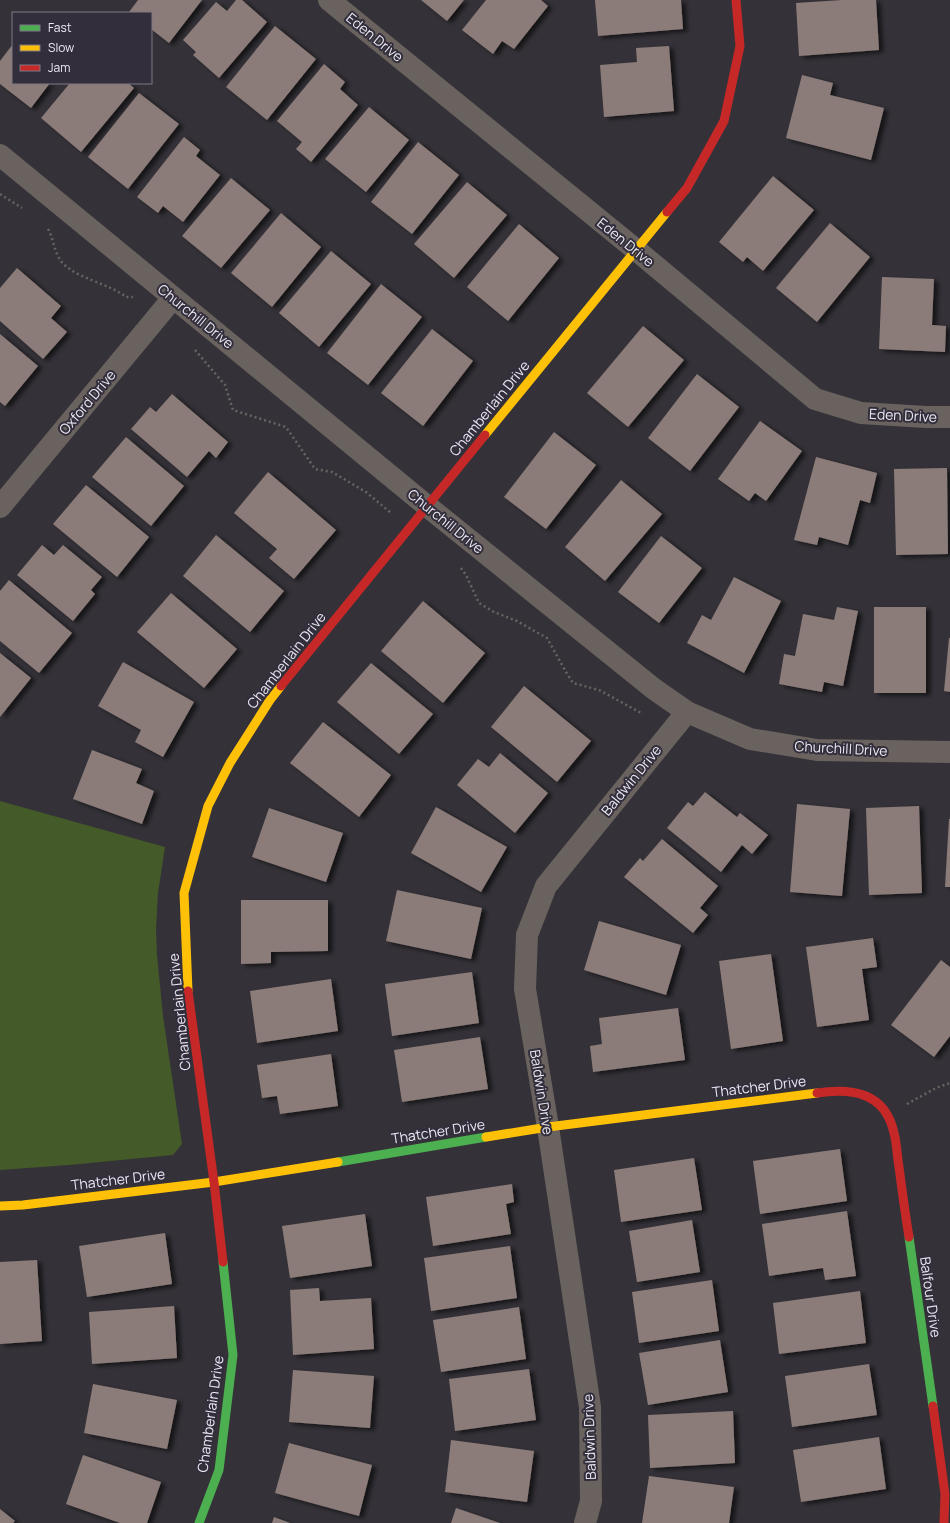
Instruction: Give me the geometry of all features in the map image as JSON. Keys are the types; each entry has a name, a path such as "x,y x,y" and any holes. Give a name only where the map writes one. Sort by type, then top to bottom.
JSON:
{"street":[{"name":"Eden Drive","path":"329,0 635,249 815,399 862,413 950,417"},
{"name":"Chamberlain Drive","path":"199,1523 219,1470 232,1355 214,1182 187,984 184,893 208,806 230,763 270,700 635,249 687,188 724,121 740,46 736,0"},
{"name":"Churchill Drive","path":"0,156 427,506 654,689 687,712 750,739 817,750 950,752"},
{"name":"Oxford Drive","path":"0,507 173,298"},
{"name":"Baldwin Drive","path":"585,1523 590,1501 590,1407 548,1127 525,989 527,936 546,886 687,712"},
{"name":"Thatcher Drive","path":"0,1206 23,1205 214,1182 548,1127 832,1091 849,1090 864,1094 878,1103"},
{"name":"Balfour Drive","path":"878,1103 888,1116 894,1132 945,1494 944,1523"}],"path":[{"path":"888,1116 915,1099 950,1083"}],"green space":[{"path":"0,801 165,847 158,893 156,929 163,1016 182,1144 173,1155 0,1170"}],"building":[{"path":"138,0 202,0 169,43 152,30 152,12 129,12"},
{"path":"236,0 242,0 267,22 219,78 193,55 196,52 183,40 216,2 227,11"},
{"path":"421,0 464,0 447,21"},
{"path":"486,0 541,0 548,6 514,49 502,41 493,54 462,30"},
{"path":"595,0 681,0 683,29 598,36"},
{"path":"842,0 876,0 879,50 799,56 796,3"},
{"path":"275,26 316,59 267,120 226,87"},
{"path":"12,45 12,84 49,84 31,108 0,84 0,61"},
{"path":"669,46 674,111 604,117 600,65 637,62 636,48"},
{"path":"324,64 345,82 340,89 358,105 311,162 296,149 302,142 277,121"},
{"path":"802,75 833,83 830,95 884,108 871,160 786,138"},
{"path":"69,84 129,84 134,88 81,152 41,118"},
{"path":"139,93 179,124 128,189 88,157"},
{"path":"369,107 409,140 366,192 325,159"},
{"path":"184,137 200,150 196,156 220,175 183,222 163,206 158,213 137,197"},
{"path":"418,142 459,175 412,234 371,202"},
{"path":"773,176 814,210 763,271 747,257 743,262 719,242"},
{"path":"231,178 270,210 221,268 182,236"},
{"path":"467,182 507,215 454,278 414,244"},
{"path":"281,213 321,247 272,307 231,273"},
{"path":"830,223 870,257 817,322 776,288"},
{"path":"519,224 559,258 508,321 467,287"},
{"path":"331,251 371,284 319,347 279,313"},
{"path":"17,268 61,306 51,318 67,332 43,359 0,321 0,288"},
{"path":"882,277 934,279 932,325 946,326 945,352 879,349"},
{"path":"381,284 422,317 368,385 327,353"},
{"path":"643,326 684,360 628,427 587,393"},
{"path":"432,329 473,361 423,426 381,393"},
{"path":"0,334 38,366 5,406 0,402"},
{"path":"697,374 739,407 690,471 648,438"},
{"path":"172,394 228,442 216,458 209,451 187,477 131,429 150,407 156,412"},
{"path":"760,421 802,451 766,501 755,493 749,501 718,479"},
{"path":"554,432 596,465 546,529 504,497"},
{"path":"126,437 184,486 151,526 92,477"},
{"path":"816,457 877,473 870,503 860,500 848,545 819,537 817,545 794,540"},
{"path":"947,468 948,554 896,555 894,469"},
{"path":"268,472 336,530 294,579 269,558 277,549 234,513"},
{"path":"621,480 662,514 605,581 565,547"},
{"path":"86,485 149,537 117,577 53,524"},
{"path":"216,535 284,591 250,632 183,576"},
{"path":"661,536 702,568 659,623 618,592"},
{"path":"42,545 54,555 63,545 102,577 91,590 95,594 73,621 17,575"},
{"path":"734,577 781,601 744,673 687,643 702,615 711,620"},
{"path":"9,580 72,633 39,673 0,641 0,591"},
{"path":"171,593 237,649 204,688 137,632"},
{"path":"423,601 485,653 443,703 381,651"},
{"path":"837,607 858,611 843,686 824,682 822,692 779,684 784,654 795,656 803,614 834,620"},
{"path":"874,607 926,607 926,693 874,693"},
{"path":"950,638 950,692 944,691"},
{"path":"0,653 31,678 0,717"},
{"path":"123,662 194,702 163,757 135,742 141,730 98,706"},
{"path":"371,663 433,714 399,754 337,702"},
{"path":"524,686 591,741 557,782 491,727"},
{"path":"323,722 391,775 359,817 290,763"},
{"path":"92,750 142,769 136,783 154,791 142,824 73,799"},
{"path":"500,753 548,793 515,833 457,785 478,759 489,767"},
{"path":"705,792 737,817 740,813 768,835 752,854 742,845 721,872 667,828 688,802 693,806"},
{"path":"797,804 850,809 842,896 790,892"},
{"path":"919,806 922,893 869,895 866,808"},
{"path":"436,807 507,847 481,892 411,853"},
{"path":"269,808 343,833 326,882 252,857"},
{"path":"949,819 950,887 945,887"},
{"path":"662,839 718,886 700,908 708,915 693,933 624,877 640,858 643,861"},
{"path":"397,890 482,908 471,959 386,941"},
{"path":"241,900 328,900 328,951 271,952 271,963 241,964"},
{"path":"599,921 681,945 666,995 584,970"},
{"path":"873,938 877,967 862,969 869,1020 817,1027 806,947"},
{"path":"771,954 783,1041 731,1049 719,961"},
{"path":"941,960 950,967 950,1036 934,1057 891,1025"},
{"path":"472,972 479,1023 392,1036 385,984"},
{"path":"331,979 338,1031 257,1043 250,991"},
{"path":"678,1008 685,1060 593,1072 590,1046 602,1044 599,1018"},
{"path":"480,1037 488,1089 402,1102 394,1050"},
{"path":"331,1054 338,1106 280,1114 277,1096 262,1098 257,1065"},
{"path":"840,1149 847,1201 760,1214 753,1161"},
{"path":"694,1158 702,1210 621,1222 614,1170"},
{"path":"512,1184 514,1202 506,1204 511,1234 433,1246 426,1197"},
{"path":"847,1211 856,1276 825,1280 823,1268 769,1276 762,1224"},
{"path":"365,1214 372,1266 290,1278 282,1226"},
{"path":"692,1220 700,1272 637,1282 629,1231"},
{"path":"165,1233 172,1284 87,1297 79,1246"},
{"path":"510,1246 517,1298 431,1311 424,1258"},
{"path":"37,1260 42,1341 0,1344 0,1262"},
{"path":"712,1280 719,1331 639,1343 632,1292"},
{"path":"319,1288 320,1301 371,1298 374,1349 293,1355 290,1290"},
{"path":"860,1291 866,1343 779,1354 773,1303"},
{"path":"174,1306 177,1358 92,1364 89,1312"},
{"path":"519,1307 526,1359 441,1372 433,1320"},
{"path":"720,1340 728,1392 648,1405 639,1353"},
{"path":"869,1364 877,1415 792,1427 785,1376"},
{"path":"529,1369 536,1420 455,1431 449,1379"},
{"path":"293,1370 374,1376 370,1428 289,1422"},
{"path":"93,1384 177,1400 167,1449 84,1433"},
{"path":"733,1411 735,1463 650,1468 648,1415"},
{"path":"879,1437 886,1489 801,1502 793,1450"},
{"path":"451,1440 534,1451 527,1502 445,1492"},
{"path":"289,1443 372,1465 359,1516 275,1493"},
{"path":"83,1455 161,1482 147,1523 120,1523 66,1504"},
{"path":"649,1476 734,1487 729,1523 642,1523"},
{"path":"456,1508 500,1523 451,1523"},
{"path":"0,1509 15,1521 13,1523 0,1523"},
{"path":"274,1517 290,1523 272,1523"}],"traffic: fast":[{"path":"338,1162 486,1137"},
{"path":"909,1237 933,1406"},
{"path":"199,1523 219,1470 233,1355 223,1262"}],"traffic: slow":[{"path":"485,435 667,212"},
{"path":"188,991 184,893 208,806 230,763 270,700 281,686"},
{"path":"486,1137 548,1127 817,1093"},
{"path":"0,1206 23,1205 214,1182 338,1162"}],"traffic: jam":[{"path":"667,212 687,188 724,121 740,46 736,0"},
{"path":"281,686 485,435"},
{"path":"188,991 214,1182 223,1262"},
{"path":"817,1093 843,1091 865,1096 875,1101 890,1119 895,1137 909,1237"},
{"path":"933,1406 945,1494 944,1523"}]}
